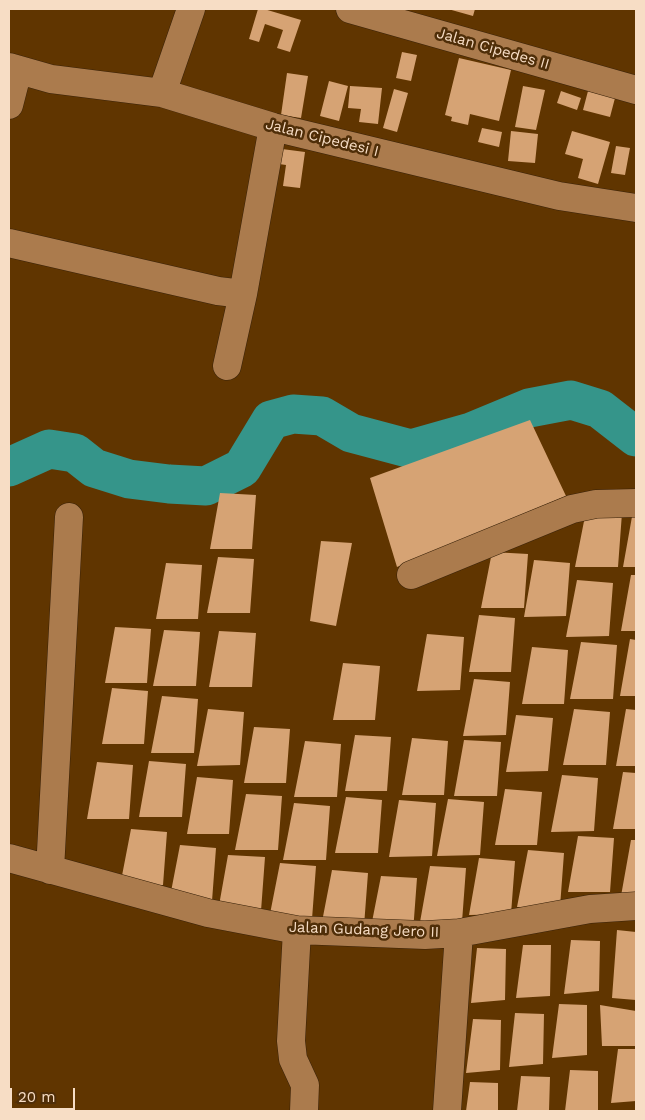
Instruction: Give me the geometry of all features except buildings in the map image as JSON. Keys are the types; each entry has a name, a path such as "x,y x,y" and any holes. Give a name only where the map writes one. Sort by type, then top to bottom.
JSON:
{"street":[{"path":"162,93 191,9"},
{"name":"Jalan Cipedes II","path":"350,9 636,90"},
{"path":"9,105 14,69"},
{"name":"Jalan Cipedesi I","path":"14,69 51,79 162,93 273,127 559,196 636,208"},
{"path":"227,366 243,294 273,127"},
{"path":"9,242 192,286 243,294"},
{"path":"411,575 572,509 596,504 636,503"},
{"path":"50,870 69,517"},
{"name":"Jalan Gudang Jero II","path":"9,858 208,914 297,930 425,936 459,933 590,909 636,906"},
{"path":"297,930 291,1040 293,1059 305,1085 304,1111"},
{"path":"448,1111 459,933"}],"waterway":[{"path":"9,467 49,449 75,453 94,468 129,479 206,486 242,468 271,420 293,414 322,416 351,433 411,449 471,432 529,408 571,400 600,409 636,437"}]}
